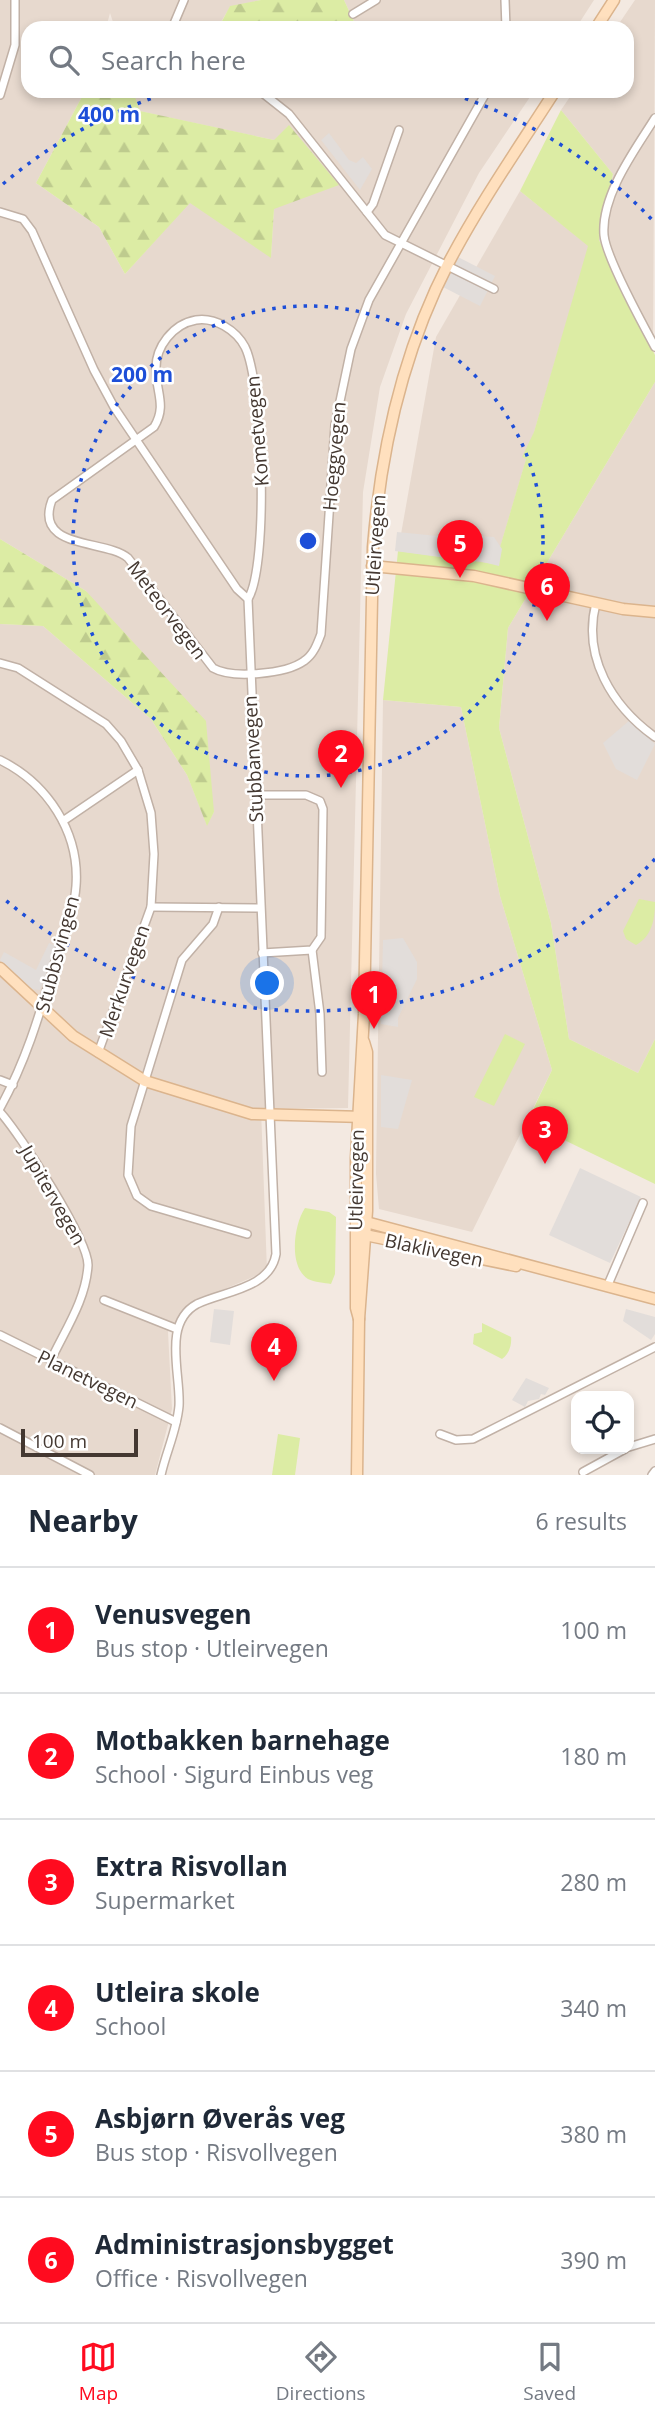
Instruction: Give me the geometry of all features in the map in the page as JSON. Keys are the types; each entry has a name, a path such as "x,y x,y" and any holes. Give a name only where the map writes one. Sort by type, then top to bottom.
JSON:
{"main road":[{"path":"600,21 614,0"},
{"name":"Utleirvegen","path":"359,1320 356,1308 355,1227 362,1117 372,566 378,494 391,422 416,338 448,265 477,212 550,98"},
{"path":"372,566 474,576 596,603 655,612"},
{"path":"0,968 41,1007 98,1054 145,1082 243,1113 362,1117"},
{"name":"Utleirvegen","path":"357,1475 359,1320 366,1222 362,1117"},
{"name":"Blaklivegen","path":"534,1268 365,1235 355,1227 366,1222 655,1299"}],"street":[{"path":"0,95 12,61 16,30 15,0"},
{"path":"175,21 184,0"},
{"path":"353,14 376,0"},
{"path":"505,0 506,21"},
{"path":"0,62 12,61"},
{"path":"269,98 289,114 385,235 494,289"},
{"name":"Hoeggvegen","path":"249,674 296,666 313,652 321,634 338,399 351,349 369,300 483,98"},
{"path":"655,118 622,169 609,207 604,236 655,347"},
{"path":"367,212 373,204 399,130"},
{"path":"0,212 23,219 32,231 94,370 135,440 237,589 248,599"},
{"name":"Kometvegen","path":"135,440 154,427 159,419 161,395 156,371 158,355 165,340 174,330 197,320 210,321 233,332 243,344 253,373 262,494 258,571 248,599"},
{"name":"Meteorvegen","path":"135,440 55,496 50,506 51,522 58,533 72,542 121,552 207,663 221,673 249,674"},
{"name":"Stubbanvegen","path":"177,1329 190,1308 215,1295 259,1282 272,1266 275,1254 248,599"},
{"path":"596,603 591,623 596,654 609,691 629,717 655,737"},
{"name":"Merkurvegen","path":"0,663 18,668 97,717 115,733 138,770 150,813 153,837 151,907 98,1054"},
{"name":"Stubbsvingen","path":"0,760 35,783 63,821 74,859 76,886 68,924 41,1007 13,1085 0,1110"},
{"path":"63,821 138,770"},
{"path":"257,795 306,795 320,801 323,809 322,923 321,937 313,950 320,1014 322,1072"},
{"name":"Merkurvegen","path":"151,907 260,908"},
{"path":"219,907 217,918 182,960 128,1141 128,1175 137,1196 151,1206 247,1234"},
{"path":"262,953 313,950"},
{"path":"0,1080 13,1085"},
{"name":"Jupitervegen","path":"0,1110 35,1162 80,1240 88,1262 81,1299 51,1360"},
{"path":"607,1287 643,1203"},
{"path":"104,1300 177,1329 179,1405 161,1475"},
{"name":"Planetvegen","path":"0,1335 176,1422"},
{"path":"440,1434 456,1440 473,1439 655,1347"},
{"path":"0,1428 78,1473 90,1475"},
{"path":"634,1446 655,1440"},
{"path":"583,1472 616,1454"},
{"path":"652,1475 655,1471"}],"shaded area":[{"path":"0,0 261,0 230,7 222,21 113,21 110,13 108,21 21,21 21,98 81,98 36,183 99,227 125,274 190,202 271,257 274,209 274,140 139,111 135,98 529,98 479,173 406,314 380,387 363,492 348,1108 261,1109 267,1271 187,1305 168,1332 172,1409 155,1475 0,1475 0,624 43,626 151,719 187,775 207,825 214,812 86,591 0,539"},
{"path":"344,0 594,0 580,21 354,21"},
{"path":"635,0 655,0 653,356 599,240 613,174 561,110 569,98 634,98 634,21 621,21"},
{"path":"329,133 349,160 356,163 363,157 372,169 360,190 321,140"},
{"path":"520,191 589,246 495,565 398,551 436,337"},
{"path":"458,257 495,276 480,306 443,287"},
{"path":"655,382 655,1039 638,1073 569,1039 551,923 499,728 508,628"},
{"path":"397,532 448,537 448,544 479,548 477,536 494,537 502,549 499,566 471,559 471,554 448,550 447,558 395,551"},
{"path":"383,700 461,707 500,896 552,1070 472,1232 379,1209 376,1174"},
{"path":"630,720 655,744 637,780 616,769 603,743"},
{"path":"403,938 417,962 417,979 398,1018 398,1027 381,1024 383,940"},
{"path":"49,943 56,946 40,990 31,989 0,960 4,952 36,970"},
{"path":"381,1075 412,1080 398,1129 381,1127"},
{"path":"580,1168 641,1197 610,1263 549,1235"},
{"path":"214,1309 234,1311 230,1345 210,1342"},
{"path":"626,1309 655,1317 655,1334 651,1340 623,1321"},
{"path":"526,1378 549,1388 545,1395 541,1394 539,1399 528,1401 525,1407 512,1400"}],"green space":[{"path":"261,0 344,0 354,21 222,21 230,6"},
{"path":"81,98 135,98 140,111 274,140 289,125 339,185 274,209 271,258 190,203 125,274 99,227 36,183"},
{"path":"561,110 613,174 599,240 655,355 655,382 508,628 499,728 551,923 569,1039 638,1073 655,1039 655,1184 527,1122 552,1070 500,896 461,707 383,700 398,551 495,564 526,459 522,457 534,432 588,246 520,191"},
{"path":"0,539 86,591 206,721 214,812 207,826 187,775 151,719 43,626 0,624"},
{"path":"639,899 655,902 655,908 649,932 636,945 626,939 623,931"},
{"path":"505,1034 525,1044 494,1106 474,1097"},
{"path":"305,1208 329,1212 336,1217 335,1274 331,1284 308,1279 298,1265 295,1255 296,1234"},
{"path":"482,1323 511,1337 509,1349 502,1359 473,1344 474,1334 482,1332"},
{"path":"278,1434 300,1438 295,1475 272,1475"}],"place":[{"name":"Asbjørn Øverås veg","path":"460,578"},
{"name":"Administrasjonsbygget","path":"547,621"},
{"name":"Motbakken barnehage","path":"341,788"},
{"name":"Venusvegen","path":"374,1029"},
{"name":"Extra Risvollan","path":"545,1164"},
{"name":"Utleira skole","path":"274,1381"}]}
